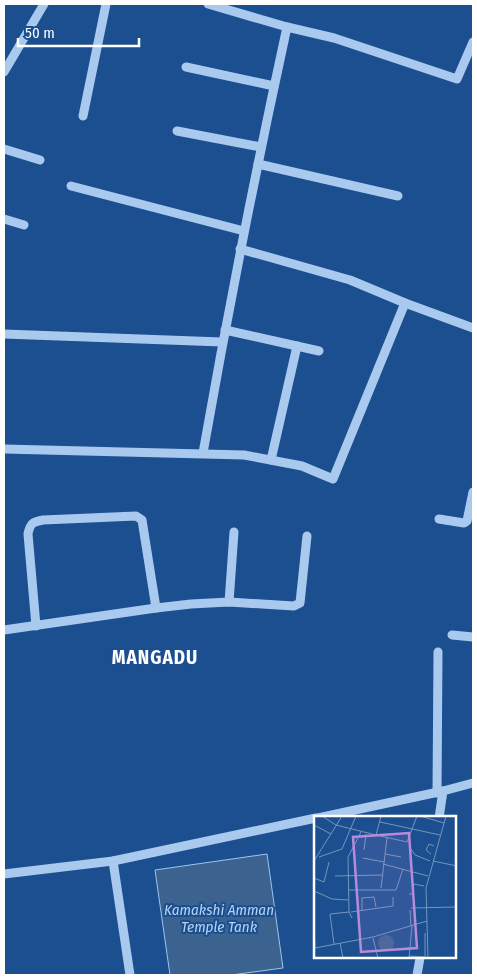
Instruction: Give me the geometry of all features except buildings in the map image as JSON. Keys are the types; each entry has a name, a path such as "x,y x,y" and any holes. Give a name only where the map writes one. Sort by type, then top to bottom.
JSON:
{"street":[{"path":"4,72 44,4"},
{"path":"83,116 106,4"},
{"path":"208,4 287,27 334,38 457,79 473,42"},
{"path":"203,453 224,330 287,27"},
{"path":"186,67 274,86"},
{"path":"177,131 261,147"},
{"path":"4,149 40,160"},
{"path":"258,164 398,196"},
{"path":"71,186 244,231"},
{"path":"4,219 24,225"},
{"path":"240,249 350,280 473,328"},
{"path":"4,449 244,455 302,466 333,479 405,303"},
{"path":"224,330 319,352"},
{"path":"4,334 222,342"},
{"path":"271,460 297,346"},
{"path":"439,518 464,523 467,521 473,492"},
{"path":"36,626 28,534 29,527 34,522 43,520 136,516 142,520 156,608"},
{"path":"229,602 234,532"},
{"path":"4,630 191,604 229,602 294,606 300,602 307,536"},
{"path":"452,635 473,637"},
{"path":"438,652 439,816"},
{"path":"326,816 440,792 473,782"},
{"path":"4,874 113,861 314,819"},
{"path":"113,861 130,975"},
{"path":"417,975 420,959"}],"water":[{"name":"Kamakshi Amman Temple Tank","path":"267,854 283,968 231,975 170,975 155,870"}],"district":[{"name":"MANGADU","path":"155,657"}]}
